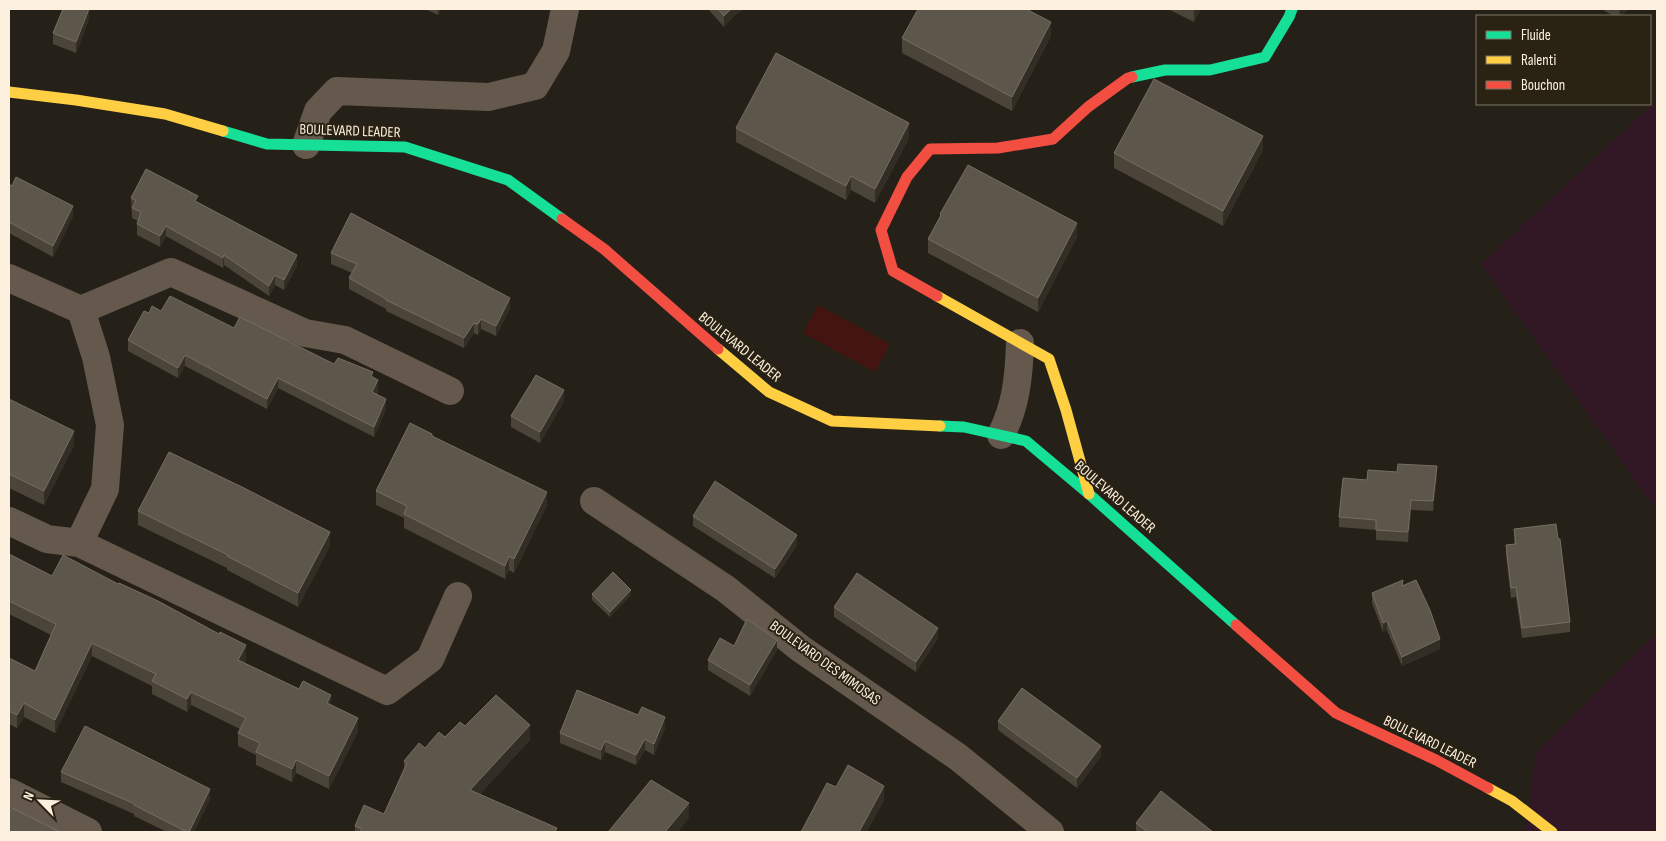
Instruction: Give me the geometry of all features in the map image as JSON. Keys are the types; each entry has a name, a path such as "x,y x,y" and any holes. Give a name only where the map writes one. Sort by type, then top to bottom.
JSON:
{"street":[{"path":"306,145 318,111 337,91 489,97 535,86 556,51 565,9"},
{"path":"1089,494 1066,410 1049,359 893,270 881,230 907,177 930,149 998,148 1053,139 1088,106 1128,78 1165,70 1210,70 1264,56 1289,17 1292,9"},
{"name":"BOULEVARD LEADER","path":"9,92 165,114 267,144 405,147 508,180 604,249 697,332 769,392 832,421 964,427 1026,441 1089,494 1336,713 1436,760 1512,801 1552,832"},
{"path":"9,278 81,310 171,272 305,333 345,340 450,391"},
{"path":"78,544 105,490 110,425 96,357 81,310"},
{"path":"1001,435 1010,418 1019,374 1020,343"},
{"name":"BOULEVARD DES MIMOSAS","path":"594,501 726,589 802,649 958,757 1050,832"},
{"path":"9,521 47,539 78,544 387,691 430,659 458,596"},
{"path":"9,792 88,832"}],"shaded area":[{"path":"1657,100 1657,511 1481,264"},
{"path":"818,305 890,344 875,372 803,333"},
{"path":"1657,632 1657,832 1525,832 1536,753"}],"building":[{"path":"63,9 89,9 76,42 53,33"},
{"path":"718,9 731,9 724,16"},
{"path":"918,9 1026,9 1051,22 1012,97 902,38"},
{"path":"776,53 909,123 875,189 851,176 846,186 736,128"},
{"path":"1154,79 1263,136 1223,211 1114,153"},
{"path":"968,165 1077,223 1038,298 928,239"},
{"path":"146,169 198,196 195,201 297,255 284,280 275,275 269,286 224,255 223,258 166,226 160,236 137,224 141,212 132,208 136,201 131,198"},
{"path":"16,177 73,206 53,246 9,222 9,184 12,186"},
{"path":"351,213 510,298 496,326 481,319 478,324 474,323 464,338 386,300 349,278 357,264 331,253"},
{"path":"170,296 234,328 240,317 334,364 338,358 373,372 371,376 378,380 372,392 386,399 374,427 278,378 267,399 185,355 178,368 128,340 144,311 149,313 152,306 161,311"},
{"path":"536,375 564,390 540,432 511,416"},
{"path":"9,399 74,431 44,491 9,474"},
{"path":"410,423 432,434 432,436 547,492 514,559 509,556 505,566 404,514 407,506 376,491"},
{"path":"169,452 330,532 298,593 228,555 138,511"},
{"path":"1398,464 1437,466 1433,501 1411,500 1408,532 1376,530 1376,520 1339,517 1343,478 1367,480 1368,470 1397,472"},
{"path":"715,481 797,535 775,569 693,516"},
{"path":"1556,524 1558,539 1560,539 1570,622 1522,628 1516,587 1511,588 1506,545 1516,544 1514,529"},
{"path":"9,554 52,576 63,555 118,584 158,601 219,634 220,632 246,645 238,660 299,689 303,681 331,695 327,703 358,718 329,776 296,760 292,769 256,752 260,743 238,733 246,718 191,692 187,699 152,681 156,674 92,643 55,720 24,703 17,715 9,711 9,658 35,671 56,624 9,601"},
{"path":"613,572 631,590 610,612 592,594"},
{"path":"857,573 938,628 916,662 834,607"},
{"path":"1403,580 1402,586 1416,580 1430,610 1440,639 1402,657 1387,621 1383,623 1372,593"},
{"path":"747,619 777,640 750,685 708,660 720,638 734,646"},
{"path":"1022,688 1101,746 1077,778 998,721"},
{"path":"577,690 638,715 642,707 665,717 654,744 645,739 636,755 605,741 601,750 560,733"},
{"path":"496,695 530,725 470,790 557,828 555,832 360,832 362,829 355,826 364,805 384,814 407,763 404,761 419,743 425,748 439,732 445,737 460,722 465,726"},
{"path":"85,726 210,789 189,832 135,804 61,772"},
{"path":"848,765 884,786 859,832 801,832 827,783 836,787"},
{"path":"651,780 689,803 665,832 609,831"},
{"path":"1161,791 1213,832 1148,832 1136,823"},
{"path":"12,808 60,832 9,832 9,809 11,810"}],"traffic: fast":[{"path":"1132,77 1165,70 1210,70 1265,57 1292,9"},
{"path":"223,131 267,144 405,147 508,180 562,219"},
{"path":"940,426 964,427 1026,441 1089,494 1236,625"}],"traffic: slow":[{"path":"9,92 165,114 223,131"},
{"path":"937,296 1049,359 1066,410 1089,494"},
{"path":"718,349 769,392 832,421 940,426"},
{"path":"1488,788 1512,801 1552,832"}],"traffic: jam":[{"path":"937,296 893,271 881,230 907,177 930,149 998,148 1053,139 1088,107 1132,77"},
{"path":"562,219 604,249 718,349"},
{"path":"1236,625 1336,713 1436,760 1488,788"}]}
